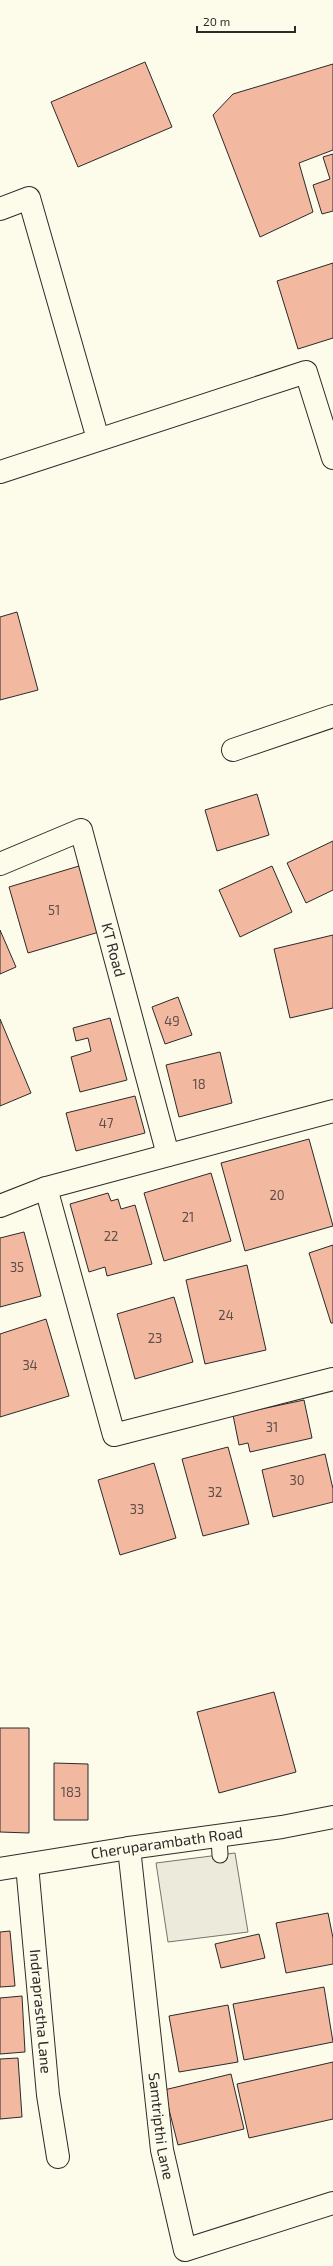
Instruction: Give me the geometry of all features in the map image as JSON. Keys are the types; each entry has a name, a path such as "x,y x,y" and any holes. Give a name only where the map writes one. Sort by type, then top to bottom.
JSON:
{"street":[{"path":"0,209 29,198 98,438"},
{"path":"0,472 98,438 306,372 333,458"},
{"path":"233,750 333,716"},
{"name":"KT Road","path":"0,864 81,830 168,1155"},
{"path":"0,1206 46,1188 333,1111"},
{"path":"46,1188 114,1435 333,1379"},
{"name":"Cheruparambath Road","path":"0,1869 129,1848 219,1846 333,1817"},
{"name":"Samtripthi Lane","path":"129,1848 162,2150 185,2250 333,2203"},
{"name":"Indraprastha Lane","path":"26,1865 48,2095 58,2158"}],"shaded area":[{"path":"235,1853 248,1932 168,1942 156,1863"}],"building":[{"path":"145,62 172,127 78,167 51,102"},
{"path":"333,64 333,150 299,163 313,212 260,237 213,115 233,94"},
{"path":"333,154 333,211 322,214 313,185 330,179 323,157"},
{"path":"333,263 333,338 298,349 277,281"},
{"path":"17,612 38,690 0,700 0,617"},
{"path":"257,794 269,835 217,851 205,810"},
{"path":"333,841 333,890 306,903 287,863"},
{"path":"79,866 99,932 28,953 9,887"},
{"path":"272,866 292,912 240,937 219,890"},
{"path":"0,930 16,967 0,974"},
{"path":"333,935 333,1008 290,1018 274,949"},
{"path":"178,997 192,1035 165,1044 152,1007"},
{"path":"110,1018 127,1080 80,1092 71,1057 91,1051 88,1038 76,1041 73,1028"},
{"path":"0,1019 31,1093 0,1106"},
{"path":"220,1052 232,1103 179,1117 166,1065"},
{"path":"135,1096 145,1133 76,1151 66,1113"},
{"path":"309,1139 333,1226 245,1251 221,1163"},
{"path":"211,1173 231,1241 164,1261 144,1193"},
{"path":"108,1193 111,1201 118,1199 121,1209 135,1205 152,1264 107,1276 105,1267 89,1272 70,1204"},
{"path":"24,1232 41,1296 0,1307 0,1238"},
{"path":"333,1245 333,1323 331,1323 309,1253"},
{"path":"247,1265 266,1350 205,1364 186,1280"},
{"path":"174,1297 193,1362 135,1379 117,1314"},
{"path":"46,1319 69,1396 0,1417 0,1334"},
{"path":"304,1400 312,1438 250,1452 248,1443 239,1445 233,1415"},
{"path":"228,1447 249,1524 203,1536 182,1459"},
{"path":"325,1454 333,1489 333,1502 273,1517 262,1470"},
{"path":"154,1463 176,1538 120,1555 98,1480"},
{"path":"274,1692 296,1772 219,1793 197,1712"},
{"path":"0,1728 29,1728 29,1833 0,1832"},
{"path":"54,1763 88,1764 88,1820 54,1820"},
{"path":"328,1913 333,1938 333,1964 286,1973 276,1923"},
{"path":"10,1931 15,1986 0,1987 0,1932"},
{"path":"259,1934 265,1958 221,1968 215,1944"},
{"path":"324,1987 333,2042 244,2060 233,2004"},
{"path":"22,1996 25,2052 0,2054 0,1998"},
{"path":"228,2005 238,2062 179,2072 169,2016"},
{"path":"18,2058 22,2117 0,2119 0,2059"},
{"path":"333,2062 333,2119 249,2138 237,2084"},
{"path":"231,2074 244,2129 178,2145 164,2090"}]}
